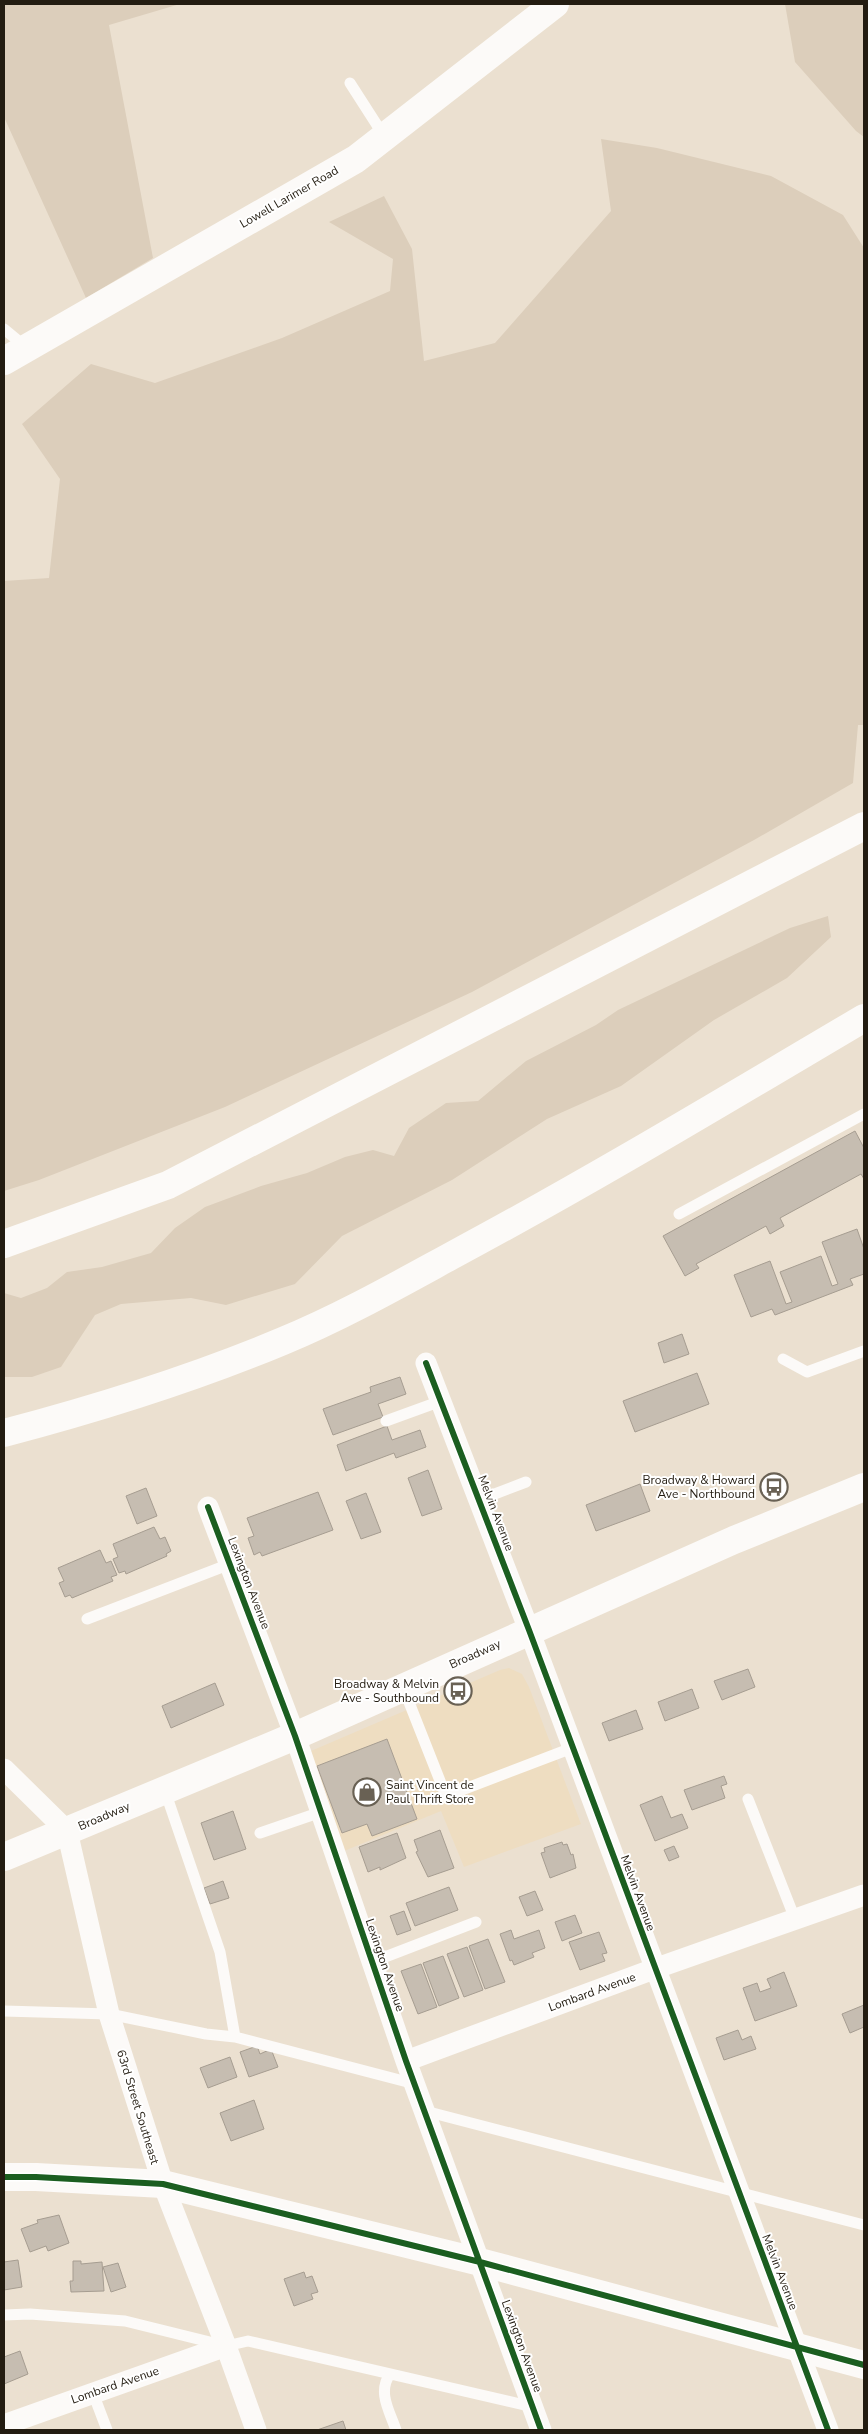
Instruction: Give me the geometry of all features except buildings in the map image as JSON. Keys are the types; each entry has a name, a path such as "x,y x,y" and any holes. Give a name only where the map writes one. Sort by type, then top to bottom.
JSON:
{"main road":[{"name":"Lowell Larimer Road","path":"15,354 356,159 555,4"},
{"path":"4,1244 168,1184 864,826"},
{"path":"4,1433 66,1417 185,1380 285,1341 371,1299 542,1208 864,1018"},
{"name":"Broadway","path":"4,1857 295,1736 734,1540 864,1487"},
{"path":"4,2177 162,2184 480,2262 864,2365"}],"street":[{"name":"Melvin Avenue","path":"426,1363 529,1630 654,1969 828,2430"},
{"name":"Lexington Avenue","path":"208,1507 295,1736 424,2111 541,2430"},
{"path":"4,1769 67,1831"},
{"name":"63rd Street Southeast","path":"67,1831 109,2014 162,2184 226,2346 256,2430"},
{"name":"Lombard Avenue","path":"406,2060 654,1969 864,1895"},
{"name":"Lombard Avenue","path":"4,2425 226,2346"}],"lane":[{"path":"350,83 384,136"},
{"path":"4,329 15,354"},
{"path":"679,1214 864,1114"},
{"path":"783,1360 807,1372 864,1351"},
{"path":"386,1421 441,1402"},
{"path":"479,1500 526,1482"},
{"path":"87,1619 230,1564"},
{"path":"403,1687 446,1796 572,1748"},
{"path":"165,1791 220,1952 235,2037"},
{"path":"748,1799 795,1919"},
{"path":"260,1833 321,1812"},
{"path":"372,1962 476,1922"},
{"path":"4,2011 109,2014 206,2034 235,2037 415,2084"},
{"path":"424,2111 864,2225"},
{"path":"4,2315 30,2314 125,2321 226,2346 248,2341 533,2407"},
{"path":"390,2374 384,2382 383,2394 396,2430"},
{"path":"93,2393 107,2430"}],"shaded area":[{"path":"4,4 180,4 109,25 153,258 86,298 4,117"},
{"path":"785,4 864,4 864,137 856,131 795,62"},
{"path":"601,139 657,148 771,176 843,215 864,248 864,725 858,725 853,783 754,840 472,992 225,1107 39,1180 4,1191 4,581 49,578 60,479 22,424 91,364 155,383 282,338 390,291 393,259 329,222 384,196 412,249 424,361 495,343 611,211"},
{"path":"828,916 831,937 787,978 714,1020 621,1086 547,1119 452,1180 342,1236 295,1284 226,1305 191,1298 121,1304 95,1315 61,1367 32,1377 4,1377 4,1293 21,1298 47,1288 67,1272 102,1267 151,1253 175,1228 205,1207 261,1186 307,1173 345,1157 373,1150 394,1156 409,1128 446,1103 478,1101 526,1061 596,1025 618,1010 790,928"},
{"path":"509,1668 522,1674 529,1687 581,1824 464,1867 441,1811 344,1851 311,1751 500,1670"}],"cycle path":[{"path":"426,1363 529,1630 828,2430"},
{"path":"208,1507 295,1736 406,2061 541,2430"},
{"path":"4,2177 163,2184 480,2262 864,2365"}],"place":[{"name":"Broadway & Howard Ave - Northbound","path":"774,1487"},
{"name":"Broadway & Melvin Ave - Southbound","path":"458,1691"},
{"name":"Saint Vincent de Paul Thrift Store","path":"367,1792"}]}
